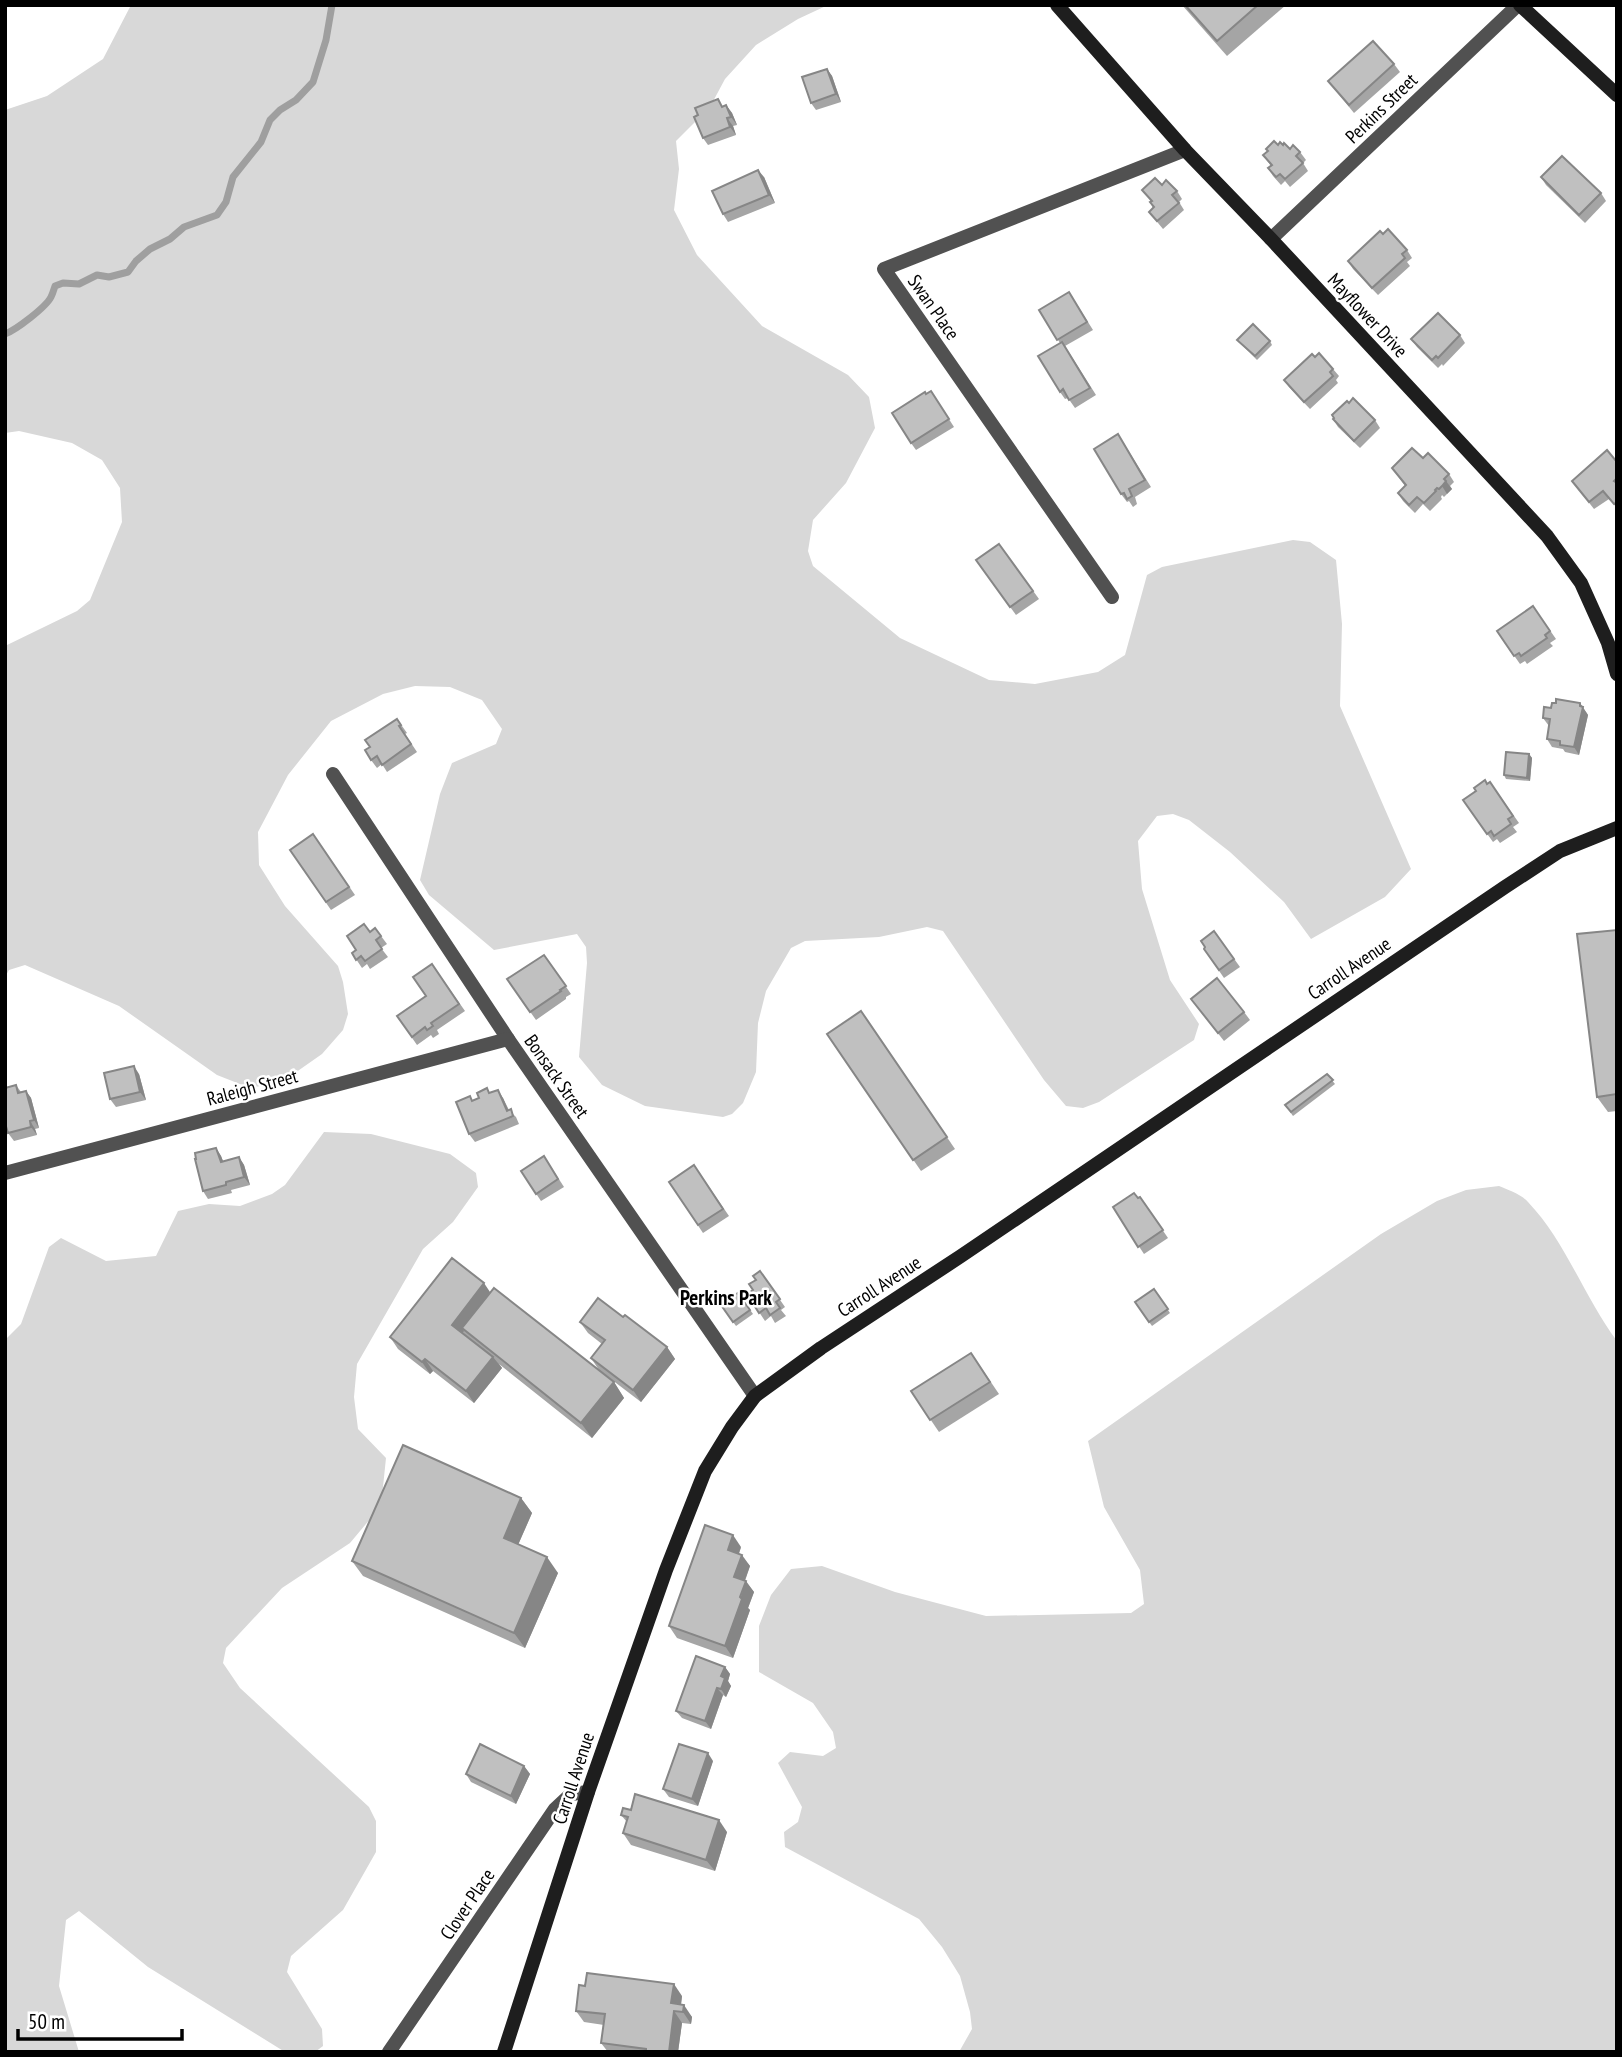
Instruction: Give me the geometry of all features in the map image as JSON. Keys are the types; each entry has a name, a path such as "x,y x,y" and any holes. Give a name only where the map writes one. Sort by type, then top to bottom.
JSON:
{"street":[{"name":"Mayflower Drive","path":"1057,5 1185,150 1547,536 1581,583 1608,643 1617,674"},
{"path":"1519,5 1617,94"},
{"name":"Perkins Street","path":"1271,239 1519,5"},
{"name":"Swan Place","path":"1112,597 884,269 1185,150"},
{"name":"Bonsack Street","path":"333,774 508,1038 755,1396"},
{"name":"Carroll Avenue","path":"505,2052 588,1792 647,1623 705,1471 755,1396 821,1348 1505,887 1560,851 1617,828"},
{"name":"Raleigh Street","path":"5,1173 508,1038"},
{"name":"Clover Place","path":"388,2052 555,1809 571,1794 588,1792"}],"shaded area":[{"path":"131,5 828,5 798,19 756,45 725,79 710,107 676,141 679,169 674,210 697,255 762,326 848,375 869,397 875,428 846,483 813,520 808,551 813,566 900,638 989,680 1035,684 1098,672 1125,655 1147,575 1162,567 1293,540 1310,542 1336,560 1342,624 1340,706 1411,869 1385,897 1311,939 1284,902 1230,852 1189,820 1173,814 1157,816 1138,841 1142,889 1170,980 1199,1024 1194,1040 1099,1102 1083,1108 1066,1106 1044,1080 943,931 927,927 879,937 805,941 791,948 766,991 758,1023 756,1072 743,1103 732,1114 723,1117 645,1106 602,1085 579,1057 587,963 586,947 577,934 494,950 429,895 420,880 440,794 452,763 496,744 502,729 482,700 450,687 415,686 383,694 331,721 288,775 258,832 259,865 285,906 338,966 343,982 348,1014 343,1030 322,1054 282,1082 250,1088 217,1075 119,1006 25,965 9,970 5,977 5,646 77,611 90,600 122,522 120,488 102,460 72,443 19,431 5,433 5,110 47,96 103,59"},
{"path":"324,1132 371,1134 450,1154 476,1173 478,1187 453,1222 423,1249 357,1364 354,1397 358,1429 386,1458 381,1506 350,1543 282,1588 226,1648 223,1663 240,1688 369,1807 376,1821 376,1852 343,1910 291,1956 287,1972 322,2029 323,2046 315,2052 285,2052 148,1967 79,1911 66,1920 59,1986 79,2052 5,2052 5,1340 21,1324 49,1247 61,1238 106,1261 156,1256 178,1211 209,1204 240,1206 272,1194 285,1185"},
{"path":"1499,1186 1522,1197 1541,1218 1617,1341 1617,2052 959,2052 972,2029 960,1976 942,1947 919,1919 785,1847 784,1832 798,1822 802,1807 778,1763 790,1752 823,1756 836,1748 833,1732 813,1703 759,1672 759,1626 771,1595 791,1569 822,1566 895,1592 986,1616 1131,1613 1144,1604 1140,1570 1104,1507 1088,1441 1381,1234 1437,1201 1466,1190"}],"building":[{"path":"1185,5 1258,5 1217,41"},
{"path":"1373,41 1394,64 1349,105 1328,81"},
{"path":"827,69 836,94 811,103 802,77"},
{"path":"718,99 722,107 726,105 731,117 727,118 730,127 703,138 694,117 698,115 695,108"},
{"path":"1274,141 1278,145 1280,142 1283,145 1284,143 1290,149 1293,145 1300,152 1296,156 1303,163 1285,179 1280,174 1276,177 1268,168 1272,165 1263,155"},
{"path":"1562,156 1601,193 1579,215 1541,177"},
{"path":"758,170 769,195 723,214 712,191"},
{"path":"1155,178 1162,185 1166,180 1177,191 1172,195 1179,203 1157,221 1149,212 1154,207 1150,202 1152,201 1142,190"},
{"path":"1388,229 1407,250 1402,254 1405,258 1372,288 1348,261 1380,231 1383,234"},
{"path":"1069,292 1087,322 1057,340 1039,310"},
{"path":"1438,313 1460,335 1438,358 1436,356 1432,360 1411,339"},
{"path":"1253,324 1270,341 1255,356 1237,340"},
{"path":"1062,342 1090,388 1069,400 1063,389 1060,392 1038,356"},
{"path":"1319,353 1333,369 1330,372 1333,376 1304,402 1284,380 1312,354 1315,357"},
{"path":"931,391 949,419 911,443 892,413"},
{"path":"1353,398 1375,420 1354,441 1332,415"},
{"path":"1118,434 1145,480 1129,489 1132,496 1127,499 1124,493 1121,494 1094,449"},
{"path":"1412,448 1423,458 1428,453 1449,474 1442,486 1424,503 1417,497 1409,505 1398,493 1406,485 1392,468"},
{"path":"1607,450 1617,462 1617,478 1614,481 1617,483 1617,502 1614,504 1603,491 1589,502 1572,481"},
{"path":"999,544 1033,591 1010,607 976,560"},
{"path":"1533,606 1550,631 1545,635 1547,638 1521,656 1519,653 1514,656 1497,631"},
{"path":"1556,699 1580,703 1583,707 1574,747 1547,739 1550,719 1543,718 1544,707 1551,708"},
{"path":"397,719 411,744 382,765 377,756 371,760 365,750 370,747 365,740"},
{"path":"1506,752 1529,754 1527,778 1504,775"},
{"path":"1485,780 1487,784 1490,782 1513,816 1508,819 1511,824 1494,836 1491,831 1487,834 1463,800"},
{"path":"313,834 349,887 326,902 290,850"},
{"path":"364,924 370,932 375,928 381,936 376,940 382,949 365,961 361,956 356,960 352,953 356,950 347,936"},
{"path":"1617,930 1617,1094 1597,1097 1577,934"},
{"path":"1214,931 1234,959 1219,970 1201,941"},
{"path":"544,955 566,986 530,1012 507,979"},
{"path":"432,964 459,1004 431,1023 433,1026 427,1030 425,1027 412,1037 397,1016 426,996 413,977"},
{"path":"1217,978 1244,1012 1218,1033 1191,999"},
{"path":"861,1011 947,1137 913,1160 827,1034"},
{"path":"134,1066 140,1092 110,1099 104,1073"},
{"path":"1327,1074 1333,1080 1291,1112 1285,1105"},
{"path":"16,1085 18,1093 26,1091 34,1120 30,1121 31,1127 8,1133 5,1123 5,1088"},
{"path":"487,1088 489,1093 498,1090 507,1111 511,1109 513,1116 469,1134 456,1102 470,1096 472,1101 479,1098 477,1093"},
{"path":"216,1148 221,1162 239,1157 244,1177 203,1191 195,1153"},
{"path":"544,1156 558,1179 536,1194 521,1171"},
{"path":"694,1165 723,1209 698,1225 669,1182"},
{"path":"1134,1193 1140,1197 1163,1230 1138,1247 1113,1207"},
{"path":"452,1258 484,1283 452,1325 493,1357 466,1391 425,1359 422,1362 390,1337"},
{"path":"760,1271 780,1299 776,1302 780,1308 770,1315 766,1308 759,1313 747,1294 753,1290 749,1284 756,1280 753,1276"},
{"path":"494,1288 614,1382 581,1423 462,1328"},
{"path":"1154,1289 1168,1309 1149,1322 1135,1302"},
{"path":"738,1293 750,1310 733,1322 721,1305"},
{"path":"598,1298 667,1347 633,1390 591,1358 605,1340 580,1322"},
{"path":"971,1353 990,1382 930,1420 911,1391"},
{"path":"403,1445 521,1498 504,1538 547,1557 514,1633 352,1561"},
{"path":"705,1525 733,1535 728,1550 742,1555 734,1577 746,1581 725,1646 669,1626"},
{"path":"696,1656 725,1667 721,1676 725,1678 721,1689 717,1688 705,1721 676,1711"},
{"path":"480,1744 524,1766 511,1796 466,1774"},
{"path":"679,1744 708,1753 692,1799 663,1789"},
{"path":"635,1794 719,1820 706,1860 623,1833 628,1817 621,1815 623,1808 631,1810"},
{"path":"587,1973 674,1984 671,2003 684,2005 683,2012 674,2011 669,2052 646,2052 646,2049 601,2043 605,2014 576,2011 579,1985 585,1986"}],"waterway":[{"path":"5,334 43,306 51,297 55,286 63,283 79,284 97,275 109,277 128,272 150,249 170,239 184,227 217,215 226,202 233,177 261,142 270,120 296,100 313,82 326,40 332,5"}],"district":[{"name":"Perkins Park","path":"726,1298"}]}
